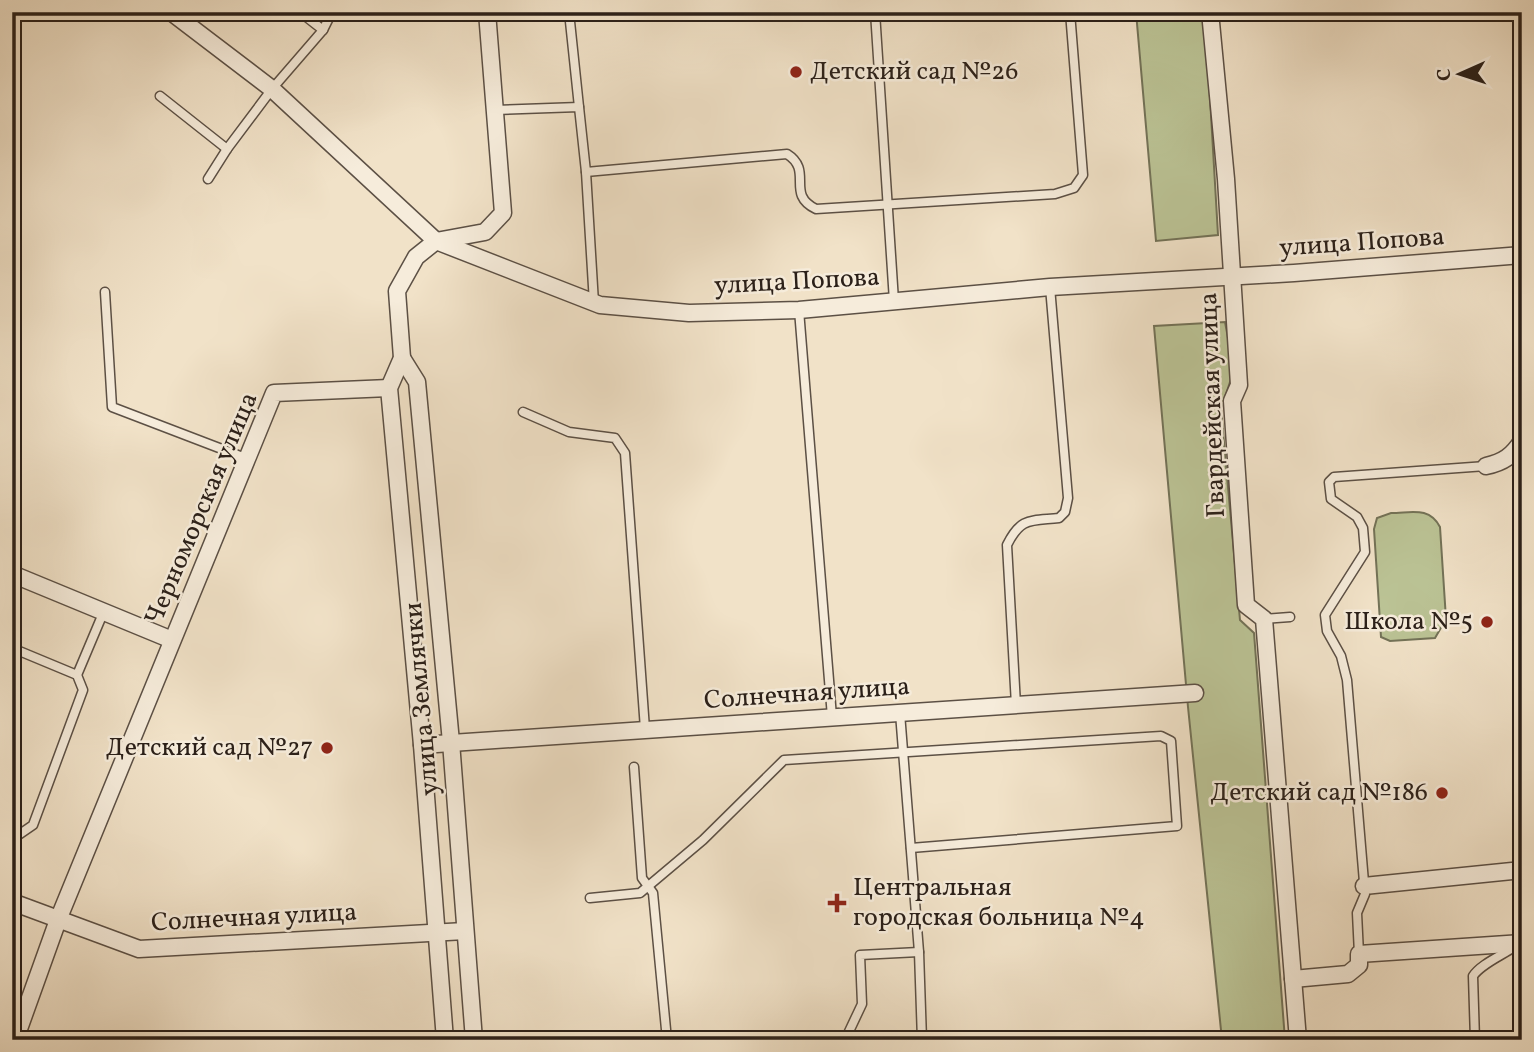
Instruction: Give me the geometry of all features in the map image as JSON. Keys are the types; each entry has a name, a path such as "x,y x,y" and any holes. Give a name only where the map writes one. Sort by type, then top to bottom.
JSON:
{"street":[{"name":"улица Попова","path":"171,12 272,89 436,241 594,303 689,313 799,310 1050,286 1522,255"},
{"path":"389,388 402,358 397,291 416,257 436,241 485,232 503,213 487,12"},
{"name":"Гвардейская улица","path":"1210,12 1233,276 1239,385 1232,401 1246,605 1264,619"},
{"name":"улица Землячки","path":"402,358 417,382 451,742 474,1040"},
{"name":"улица Землячки","path":"389,388 422,745 445,1040"},
{"name":"Черноморская улица","path":"15,1040 58,920 275,393 389,388"},
{"path":"1486,466 1503,462 1522,441"},
{"path":"12,574 172,640"},
{"path":"1264,619 1298,1040"},
{"name":"Солнечная улица","path":"422,745 1195,693"},
{"path":"1364,886 1522,870"},
{"name":"Солнечная улица","path":"12,902 139,949 465,931"},
{"path":"1293,979 1348,974 1359,965 1359,954 1520,943"}],"lane":[{"path":"300,12 323,30"},
{"path":"208,179 272,89 323,30 332,12"},
{"path":"569,12 586,172 594,303"},
{"path":"874,12 894,301"},
{"path":"586,172 787,154 796,160 799,168 801,196 806,204 816,209 1055,194 1074,188 1083,175 1070,12"},
{"path":"160,96 227,149"},
{"path":"495,110 579,107"},
{"path":"1016,705 1007,545 1014,530 1027,521 1059,518 1065,512 1068,498 1050,286"},
{"path":"105,292 112,407 248,458"},
{"path":"799,310 832,717"},
{"path":"523,412 569,432 615,438 625,453 645,729"},
{"path":"1359,954 1357,913 1365,894 1347,680 1341,656 1327,631 1325,615 1365,552 1363,528 1357,517 1331,499 1329,482 1335,477 1486,466"},
{"path":"12,835 17,836 33,825 83,690 77,675 104,611"},
{"path":"1315,615 1325,615"},
{"path":"1264,619 1290,617"},
{"path":"12,648 77,675"},
{"path":"900,713 919,952 922,1040"},
{"path":"590,898 640,892 703,840 784,761 1161,736 1171,741 1177,826 911,848"},
{"path":"634,767 642,878 653,892 667,1040"},
{"path":"1475,1040 1472,976 1479,967 1495,961 1520,943"},
{"path":"845,1040 862,1004 860,956 919,952"}],"green space":[{"path":"1136,12 1205,12 1218,235 1156,241"},
{"path":"1225,322 1234,370 1221,409 1240,620 1254,633 1285,1040 1222,1040 1188,707 1154,326"},
{"path":"1391,513 1425,513 1436,520 1440,527 1446,619 1435,638 1390,641 1381,637 1374,529 1377,518"}],"place":[{"name":"Детский сад №26","path":"796,72"},
{"name":"Школа №5","path":"1487,622"},
{"name":"Детский сад №27","path":"327,748"},
{"name":"Детский сад №186","path":"1442,793"},
{"name":"Центральная городская больница №4","path":"837,903"}]}
